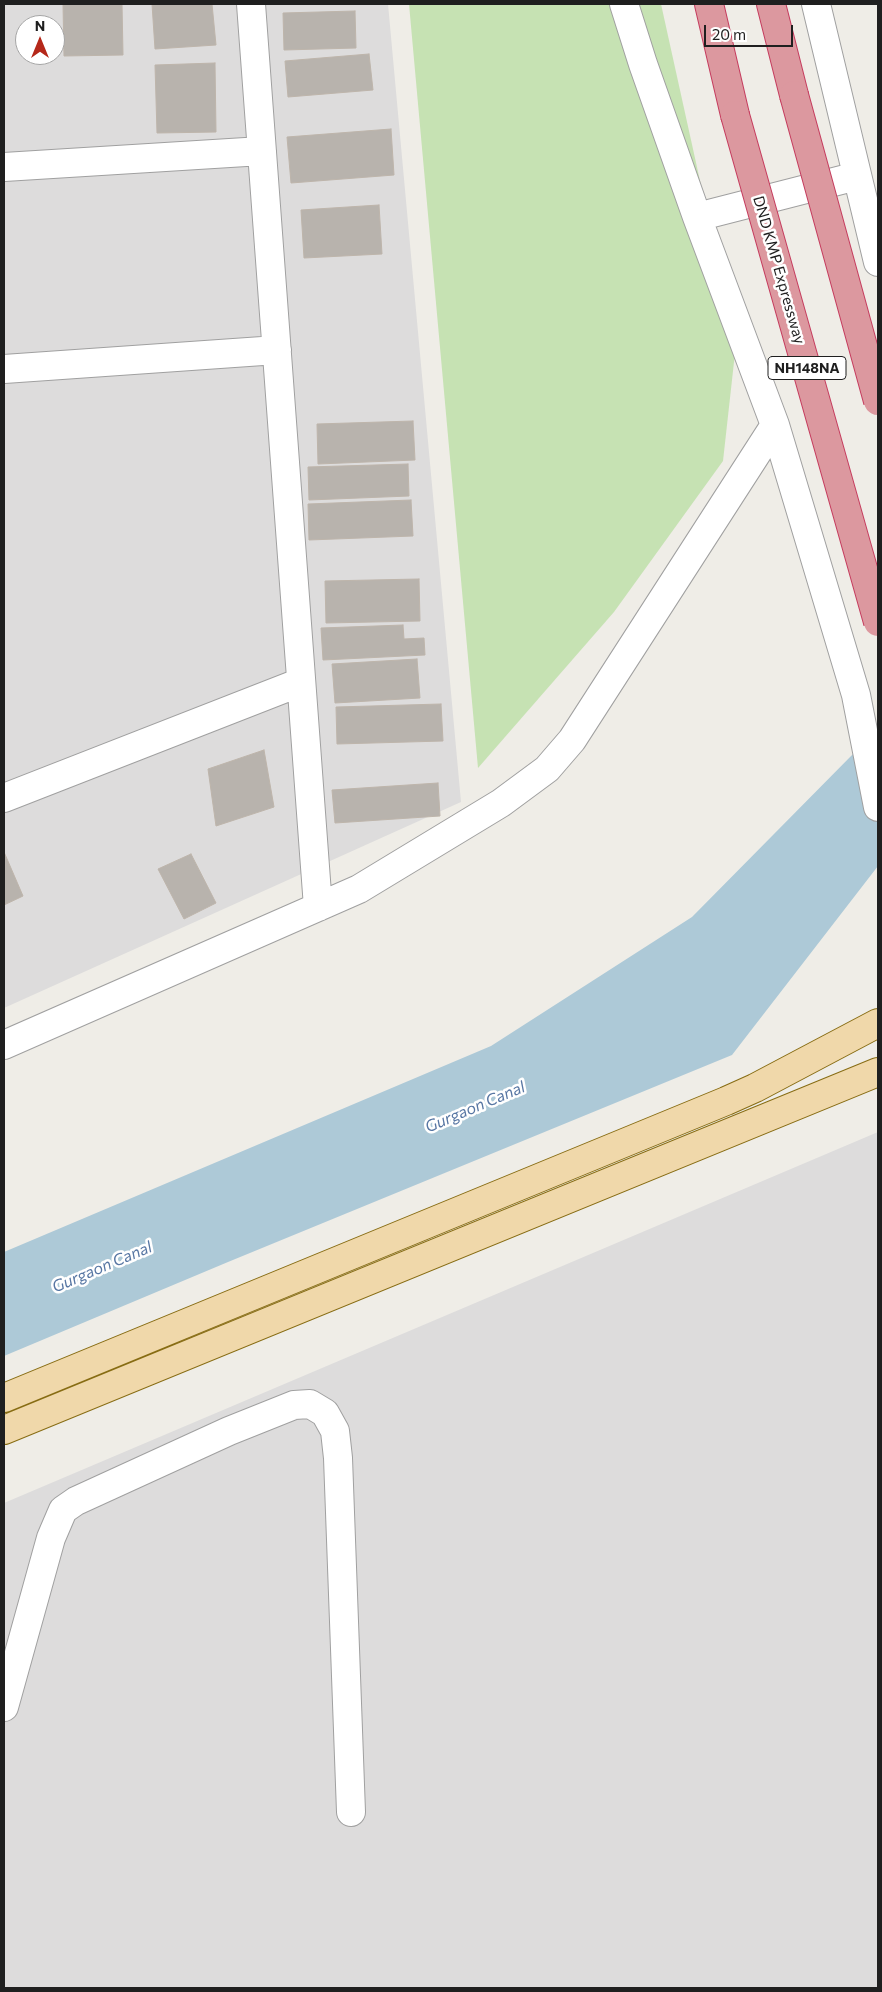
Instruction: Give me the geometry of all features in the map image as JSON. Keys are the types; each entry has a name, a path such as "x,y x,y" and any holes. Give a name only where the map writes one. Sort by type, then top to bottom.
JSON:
{"highway":[{"name":"DND KMP Expressway","path":"709,4 735,114 878,622"},
{"name":"NH148NA","path":"771,4 878,402"}],"main road":[{"path":"4,1398 726,1101 755,1088 878,1023"},
{"path":"4,1430 878,1072"}],"street":[{"path":"251,4 318,907"},
{"path":"624,4 643,64 697,216 775,425 856,696 878,807"},
{"path":"816,4 878,262"},
{"path":"4,168 262,152"},
{"path":"697,216 857,176"},
{"path":"4,369 277,350"},
{"path":"4,1045 358,889 501,803 547,769 572,740 775,425"},
{"path":"4,798 302,682"},
{"path":"4,1707 51,1538 63,1510 76,1500 229,1431 294,1405 310,1404 325,1413 335,1431 338,1458 351,1812"}],"shaded area":[{"path":"4,4 388,4 461,802 4,1008"},
{"path":"878,1132 878,1988 4,1988 4,1503"}],"green space":[{"path":"409,4 661,4 736,344 723,461 614,612 478,768"}],"water":[{"name":"Gurgaon Canal","path":"878,724 878,866 732,1055 4,1356 4,1252 491,1046 692,917 854,753"}],"building":[{"path":"63,4 122,4 123,55 65,56 65,15 63,15"},
{"path":"152,4 212,4 216,45 155,49"},
{"path":"355,11 356,48 284,50 283,13"},
{"path":"369,54 373,90 288,97 285,61"},
{"path":"215,63 216,132 157,133 155,65"},
{"path":"391,129 394,175 291,183 287,137"},
{"path":"379,205 382,254 304,258 301,210"},
{"path":"413,421 415,460 318,464 317,424"},
{"path":"408,464 409,496 309,500 308,467"},
{"path":"411,500 413,536 309,540 308,504"},
{"path":"419,579 420,621 326,623 325,581"},
{"path":"403,625 404,639 424,638 425,655 323,660 321,628"},
{"path":"417,659 420,698 335,703 332,664"},
{"path":"441,704 443,741 337,744 336,707"},
{"path":"264,750 274,807 216,826 208,769"},
{"path":"438,783 440,816 335,823 332,790"},
{"path":"4,852 23,896 4,905"},
{"path":"191,854 216,903 184,919 158,869"}]}
